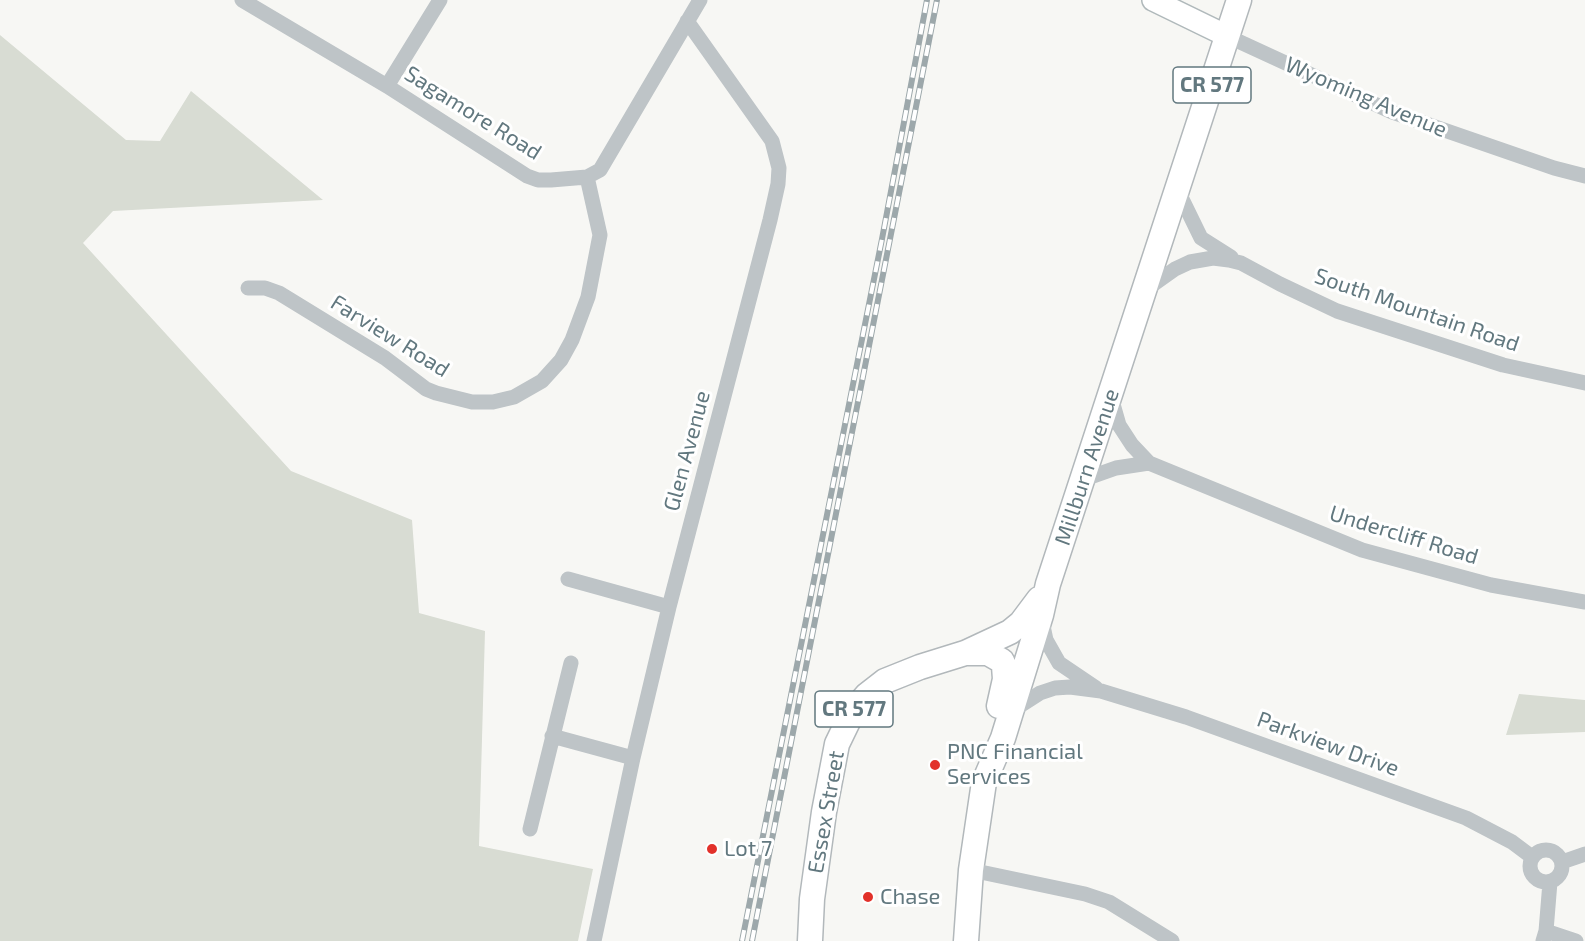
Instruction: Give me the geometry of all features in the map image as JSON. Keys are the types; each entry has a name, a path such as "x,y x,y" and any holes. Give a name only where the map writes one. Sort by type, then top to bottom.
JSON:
{"main road":[{"name":"Wyoming Avenue","path":"1153,0 1227,36"},
{"name":"Millburn Avenue","path":"966,941 971,870 984,782 1012,711 1048,584 1239,0"},
{"name":"Essex Street","path":"810,941 812,899 822,822 837,744 847,720 858,704 885,681 965,653 996,639 1022,623 1048,584"},
{"path":"965,653 988,653 996,656 1004,666 1005,679 984,782"}],"street":[{"name":"Sagamore Road","path":"242,0 387,86 528,176 538,180 587,177"},
{"path":"387,86 440,0"},
{"path":"587,177 600,170 700,0"},
{"name":"Glen Avenue","path":"594,941 633,758 669,607 776,200 779,168 769,136 687,21"},
{"name":"Wyoming Avenue","path":"1227,36 1392,112 1502,151 1585,176"},
{"name":"South Mountain Road","path":"1183,176 1181,196 1201,238 1280,284 1337,311 1503,365 1585,383"},
{"name":"Farview Road","path":"248,288 265,288 279,293 385,358 426,389 472,402 493,402 514,397 542,381 561,360 572,340 588,297 600,236 597,213 587,177"},
{"name":"South Mountain Road","path":"1144,291 1175,269 1197,260 1213,258 1241,263"},
{"name":"Undercliff Road","path":"1111,396 1119,425 1132,445 1149,463 1362,549 1491,585 1585,602"},
{"path":"1082,480 1116,468 1149,463"},
{"path":"568,579 669,607"},
{"name":"Parkview Drive","path":"1041,615 1046,640 1059,663 1101,691"},
{"path":"530,829 571,663"},
{"name":"Parkview Drive","path":"1012,711 1040,693 1055,688 1070,687 1101,691 1185,717 1466,818 1512,842 1532,857"},
{"path":"552,736 633,758"},
{"path":"1546,849 1557,853 1562,862 1562,873 1550,882 1539,881 1531,874 1532,857 1540,850 1546,849"},
{"path":"1562,862 1585,854"},
{"path":"971,870 1085,894 1108,902 1172,941"},
{"path":"1550,882 1545,936 1576,941"}],"shaded area":[{"path":"0,35 126,140 160,141 191,91 323,200 113,211 83,243 291,471 412,520 419,613 485,631 479,846 593,869 578,941 0,941"},
{"path":"1519,694 1585,700 1585,732 1506,735"}],"railway":[{"path":"742,941 882,239 927,0"},
{"path":"752,941 937,0"}],"place":[{"name":"PNC Financial Services","path":"935,765"},
{"name":"Lot 7","path":"712,849"},
{"name":"Chase","path":"868,897"}]}
